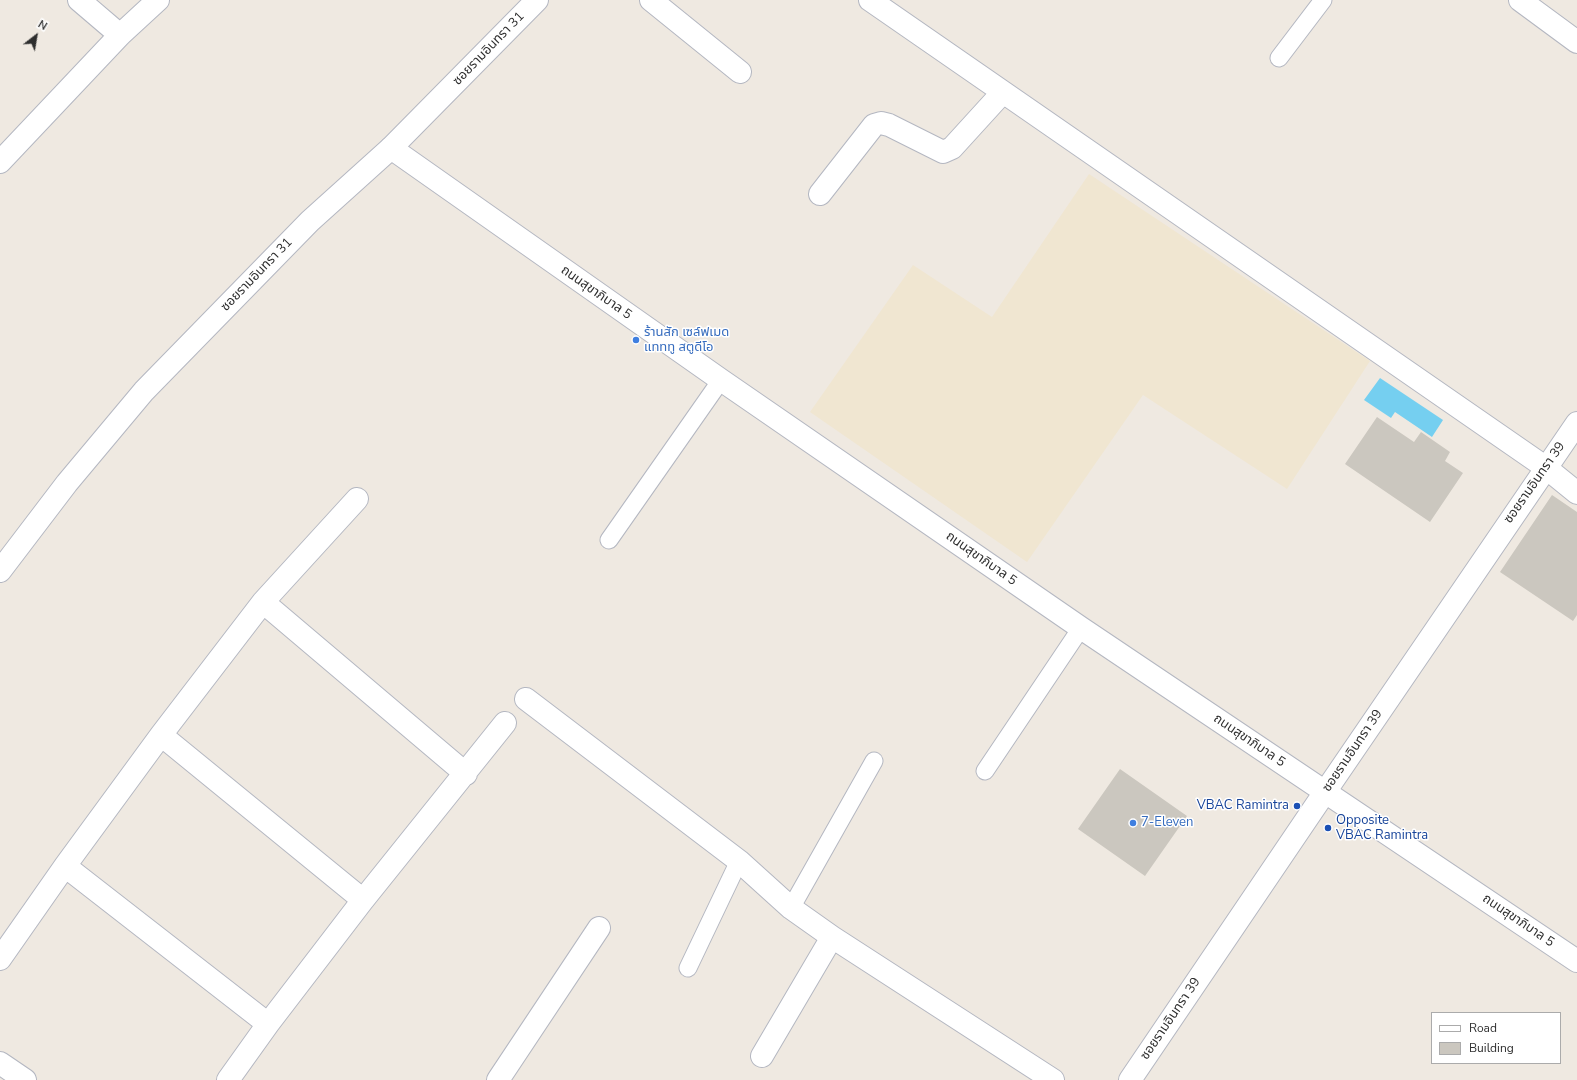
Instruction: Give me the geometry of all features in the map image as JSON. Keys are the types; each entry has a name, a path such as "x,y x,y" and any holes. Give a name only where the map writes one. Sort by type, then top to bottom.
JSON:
{"street":[{"path":"79,0 120,35"},
{"path":"0,162 120,35 158,0"},
{"name":"ซอยรามอินทรา 31","path":"0,572 67,483 144,391 310,221 391,148 537,0"},
{"path":"652,0 740,72"},
{"path":"870,0 1545,467 1577,493"},
{"path":"1520,0 1577,42"},
{"path":"820,194 874,125 881,123 889,125 943,152 952,148 1003,92"},
{"name":"ถนนสุขาภิบาล 5","path":"391,148 721,380 1081,628 1577,961"},
{"name":"ซอยรามอินทรา 39","path":"1130,1080 1545,467 1577,423"},
{"path":"0,959 65,866 161,735 263,602 357,499"},
{"path":"263,602 466,774"},
{"path":"526,699 739,861 791,908 832,937 1053,1080"},
{"path":"228,1080 268,1024 363,900 466,774 505,723"},
{"path":"161,735 363,900"},
{"path":"65,866 268,1024"},
{"path":"498,1080 599,928"},
{"path":"762,1056 832,937"},
{"path":"0,1063 26,1080"}],"lane":[{"path":"1279,58 1323,0"},
{"path":"609,540 721,380"},
{"path":"985,771 1081,628"},
{"path":"791,908 874,761"},
{"path":"688,968 739,861"}],"shaded area":[{"path":"1089,174 1370,361 1287,489 1143,395 1027,562 810,412 913,265 992,317"}],"water":[{"path":"1380,378 1443,420 1432,437 1395,412 1391,418 1364,400"}],"building":[{"path":"1377,417 1414,442 1421,432 1450,452 1445,461 1463,473 1430,522 1345,464"},
{"path":"1552,495 1577,512 1577,615 1573,621 1500,572"},
{"name":"7-Eleven","path":"1120,769 1187,816 1145,876 1078,829"}],"place":[{"name":"ร้านสัก เซล์ฟเมด แทททู สตูดีโอ","path":"636,340"},
{"name":"VBAC Ramintra","path":"1297,806"},
{"name":"7-Eleven","path":"1133,823"},
{"name":"Opposite VBAC Ramintra","path":"1328,828"}]}
